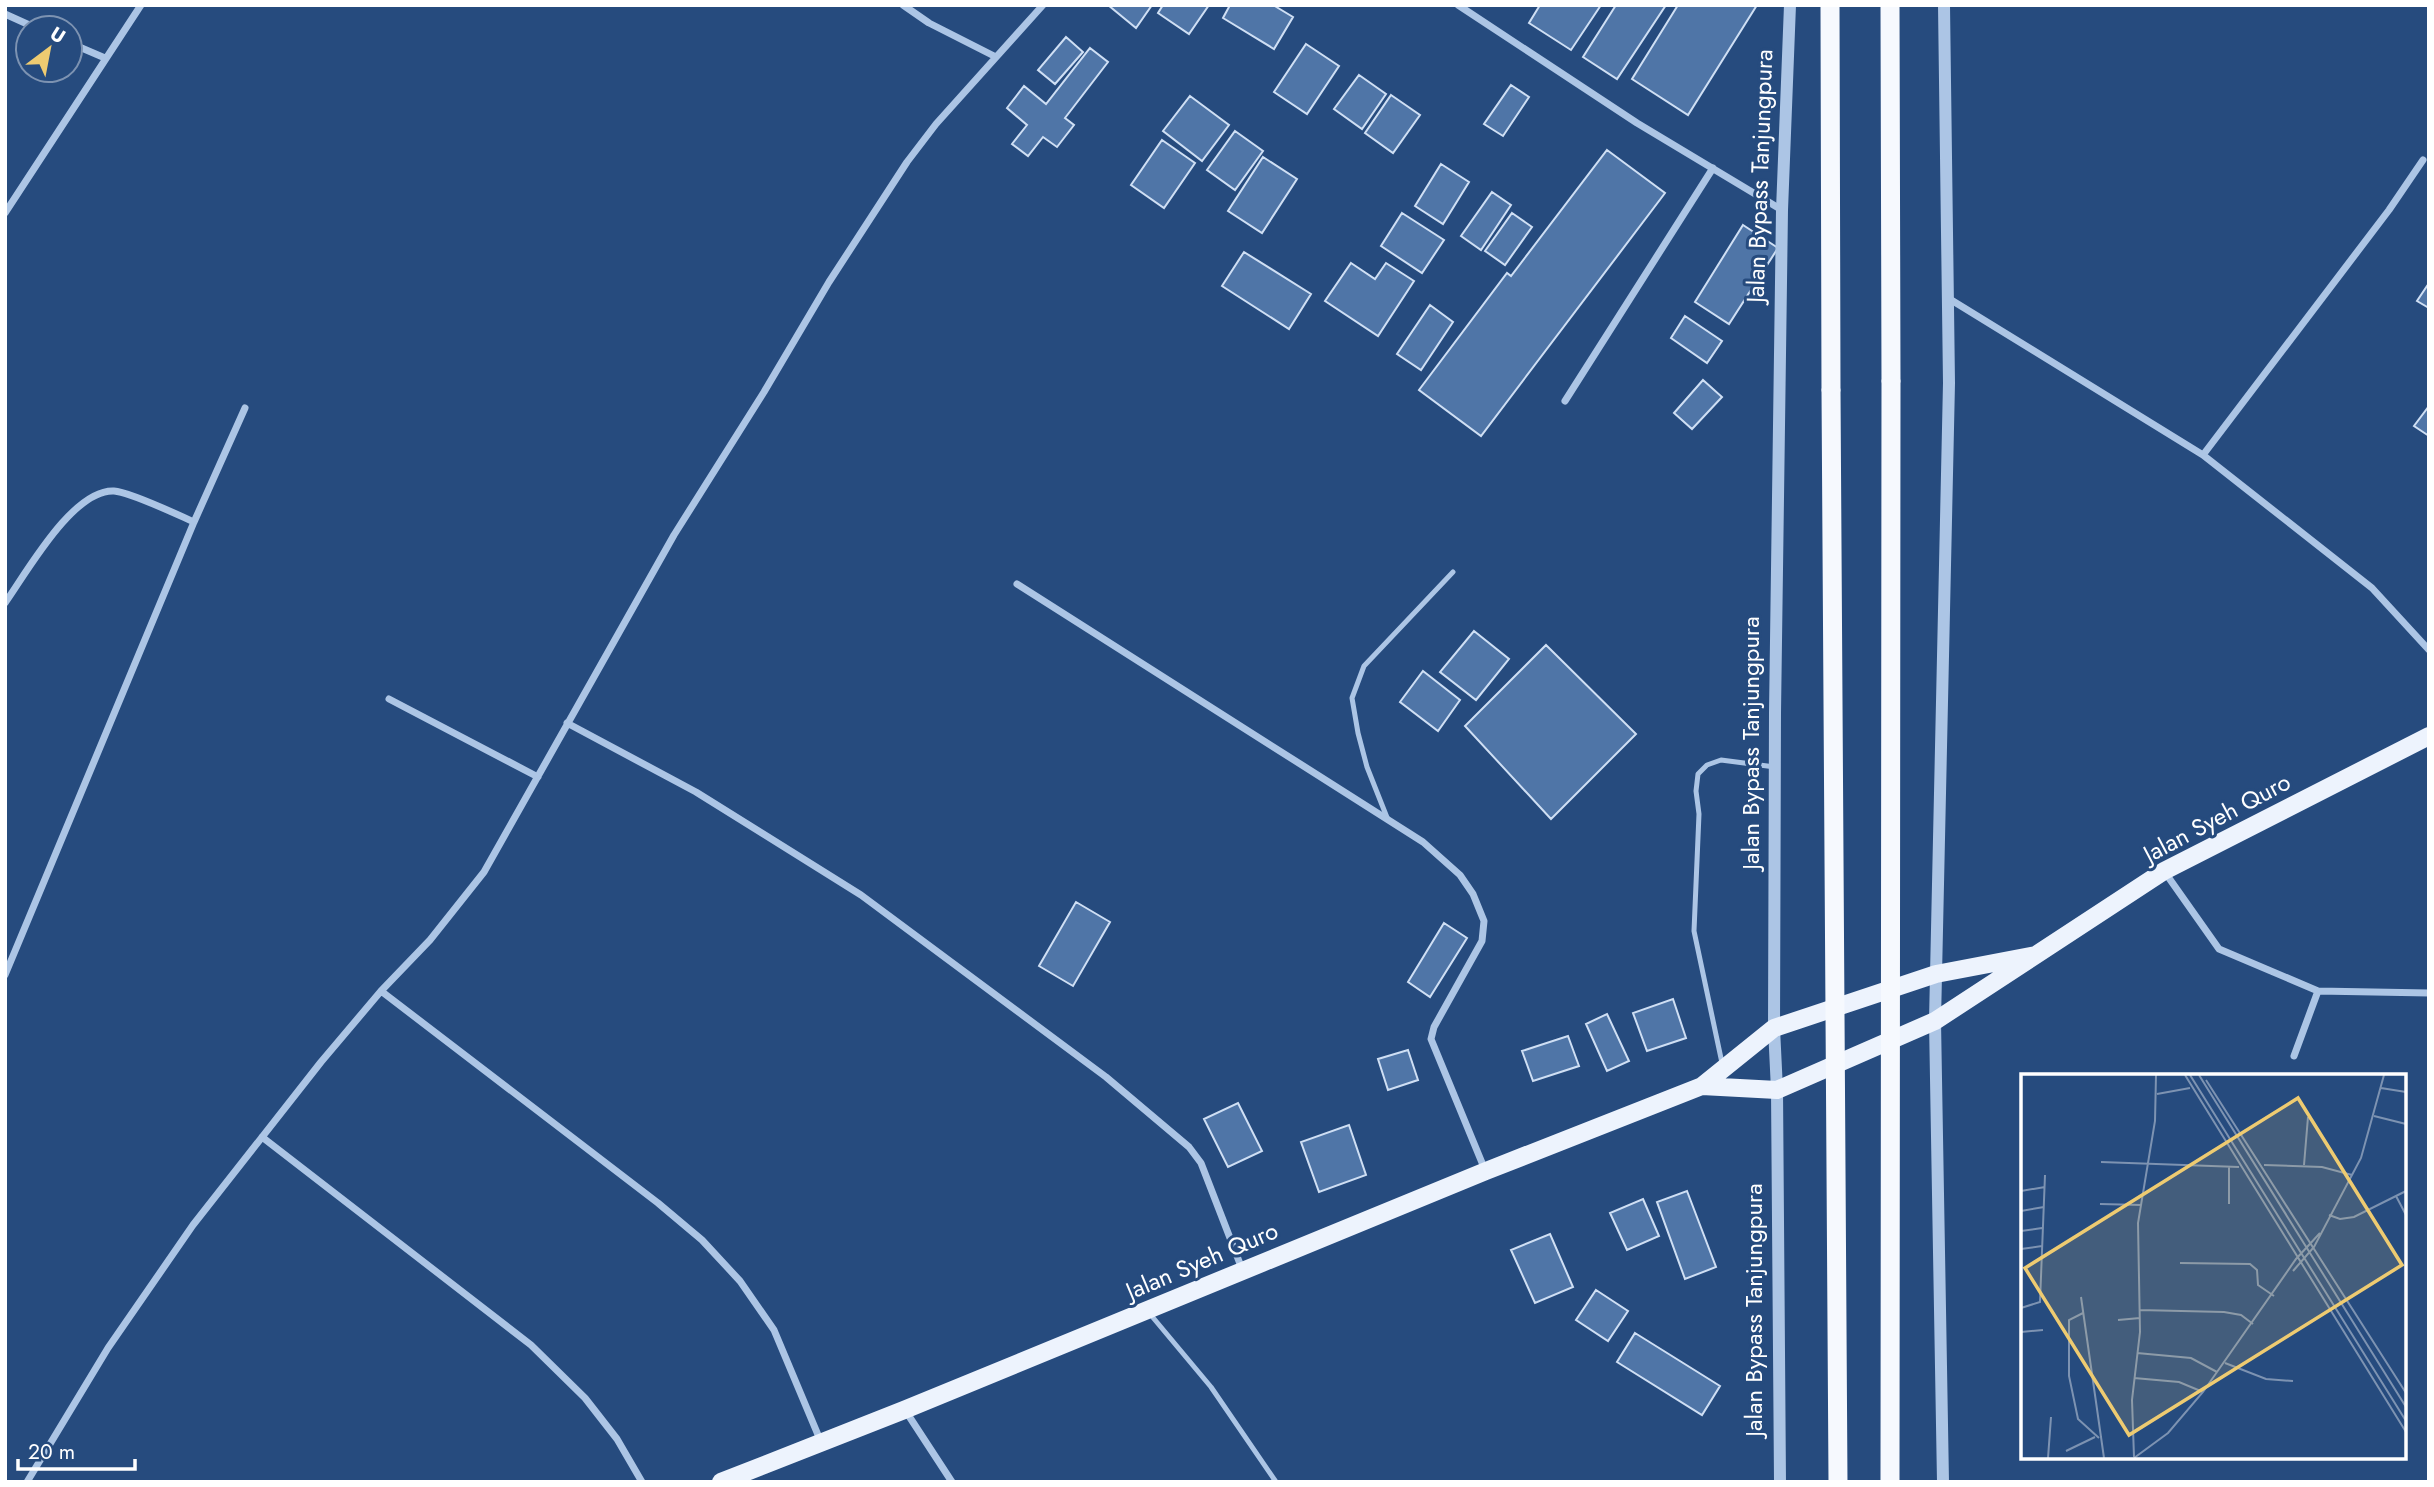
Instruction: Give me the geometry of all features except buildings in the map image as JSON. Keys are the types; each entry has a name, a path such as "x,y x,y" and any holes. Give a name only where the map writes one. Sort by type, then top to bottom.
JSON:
{"highway":[{"path":"1830,5 1838,1482"},
{"path":"1890,5 1890,1482"}],"main road":[{"name":"Jalan Syeh Quro","path":"1702,1086 1777,1090 1935,1021 2164,871 2429,736"},
{"name":"Jalan Syeh Quro","path":"721,1482 1702,1086 1774,1028 1936,974 2036,955"}],"street":[{"path":"5,213 141,5"},
{"path":"903,5 929,23 996,57"},
{"path":"27,1482 108,1348 159,1271 262,1137 381,991 430,940 478,881 674,535 829,282 907,162 936,124 1044,5"},
{"path":"1458,5 1637,123 1782,210"},
{"name":"Jalan Bypass Tanjungpura","path":"1780,1482 1777,1090 1774,1028 1775,767 1782,210 1790,5"},
{"path":"1943,1482 1935,1021 1949,383 1944,5"},
{"path":"84,49 105,58"},
{"path":"2203,455 2389,210 2423,160"},
{"path":"1565,401 1713,168"},
{"path":"1948,298 2203,455 2372,589 2429,650"},
{"path":"5,975 194,522 245,408"},
{"path":"5,603 74,508 100,491 117,491 194,522"},
{"path":"1017,584 1423,842 1460,875 1473,894 1484,921 1482,942 1434,1027 1431,1039 1486,1171"},
{"path":"389,699 538,777"},
{"path":"567,723 696,792 861,895 1106,1077 1189,1147 1202,1163 1243,1270"},
{"path":"2164,871 2219,949 2318,991 2429,993"},
{"path":"381,991 702,1240 740,1281 774,1330 821,1442"},
{"path":"2294,1056 2318,991"},
{"path":"262,1137 531,1345 585,1398 617,1439 642,1482"},
{"path":"904,1410 952,1482"}],"lane":[{"path":"1388,820 1367,767 1352,698 1364,666 1453,572"},
{"path":"1723,1069 1694,931 1698,774 1707,765 1721,760 1775,767"},
{"path":"1147,1311 1211,1387 1276,1482"}]}
